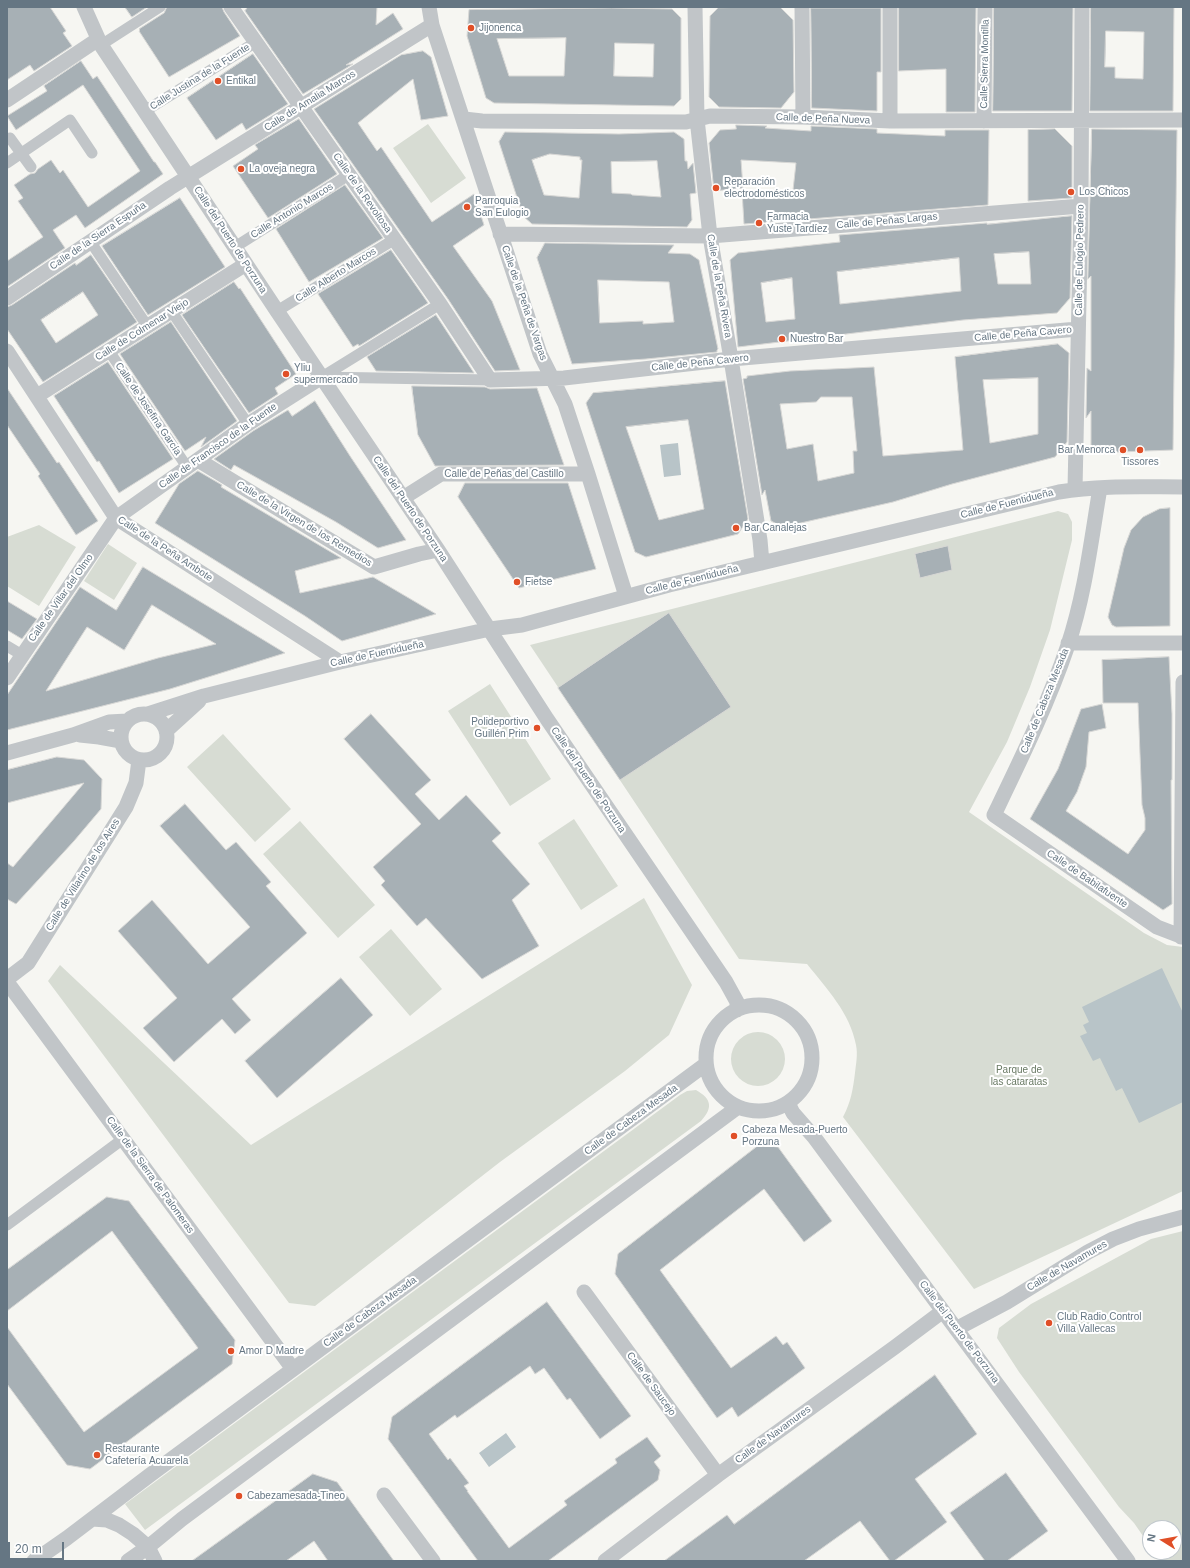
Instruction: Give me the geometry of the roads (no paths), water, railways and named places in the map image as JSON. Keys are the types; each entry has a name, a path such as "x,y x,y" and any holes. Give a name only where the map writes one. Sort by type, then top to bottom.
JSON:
{"street":[{"name":"Calle del Puerto de Porzuna","path":"84,7 99,42 277,311 438,550 547,719 726,982 737,1002 738,1010"},
{"path":"7,100 99,42 160,7"},
{"name":"Calle de la Revoltosa","path":"231,7 300,107 350,174 440,304 490,380"},
{"name":"Calle de la Peña de Vargas","path":"429,7 432,25 540,354 565,404 626,596"},
{"name":"Calle de la Peña Rivera","path":"695,7 697,119 710,236 760,540 762,563"},
{"path":"802,7 803,117"},
{"path":"890,7 890,121"},
{"name":"Calle Sierra Montilla","path":"984,121 985,7"},
{"name":"Calle de Eulogio Pedrero","path":"1075,489 1081,206 1082,7"},
{"name":"Calle de Amalia Marcos","path":"189,176 432,25"},
{"name":"Calle Justina de la Fuente","path":"145,111 256,42"},
{"name":"Calle de Peña Nueva","path":"464,119 686,122 710,116 803,117 890,121 1183,120"},
{"path":"7,163 70,120 92,153"},
{"path":"10,138 31,167"},
{"name":"Calle Antonio Marcos","path":"235,247 350,174"},
{"name":"Calle de la Sierra Espuña","path":"7,298 189,176"},
{"name":"Calle de Peñas Largas","path":"500,234 710,236 1081,206"},
{"name":"Calle Alberto Marcos","path":"277,311 395,239"},
{"path":"90,241 148,326"},
{"name":"Calle de Colmenar Viejo","path":"38,396 246,264"},
{"path":"322,377 440,304"},
{"path":"172,312 248,424"},
{"name":"Calle de Peña Cavero","path":"322,377 490,380 564,378 731,359 1078,329"},
{"name":"Calle de la Peña Ambote","path":"7,351 38,396 116,518 340,662"},
{"name":"Calle de Josefina García","path":"109,351 192,463"},
{"name":"Calle de Francisco de la Fuente","path":"116,518 248,424 322,377"},
{"name":"Calle de la Virgen de los Remedios","path":"192,463 374,567 438,550"},
{"name":"Calle de Peñas del Castillo","path":"403,498 441,474 588,474"},
{"name":"Calle de Fuentidueña","path":"148,714 204,696 340,662 490,629 522,625 626,596 1075,489 1183,487"},
{"name":"Calle de Cabeza Mesada","path":"994,815 1035,730 1053,687 1068,643 1088,568 1100,488"},
{"name":"Calle de Villar del Olmo","path":"7,678 116,518"},
{"path":"1068,643 1183,643"},
{"path":"7,646 22,655"},
{"path":"1182,937 1183,682"},
{"name":"Calle de Fuentidueña","path":"166,731 204,696"},
{"path":"7,753 73,735 109,722 127,721 140,714 148,714 159,720 166,731 167,739 161,753 154,758 139,760 127,753 121,741 121,734 127,721"},
{"path":"73,735 99,737 121,741"},
{"name":"Calle de Villarino de los Aires","path":"7,980 28,963 126,808 136,783 139,760"},
{"name":"Calle de Babilafuente","path":"994,815 1157,927 1182,937"},
{"name":"Calle de la Sierra de Palomeras","path":"7,980 293,1369"},
{"path":"754,1005 772,1006 788,1014 801,1025 810,1041 813,1058 810,1076 801,1091 788,1103 772,1110 755,1112 738,1107 726,1100 716,1090 710,1078 706,1064 707,1047 713,1032 724,1019 738,1010 754,1005"},
{"name":"Calle de Cabeza Mesada","path":"34,1561 47,1556 92,1519 706,1064"},
{"name":"Calle del Puerto de Porzuna","path":"788,1103 793,1113 814,1137 1128,1561"},
{"path":"128,1561 148,1547 188,1514 738,1107"},
{"path":"7,1225 123,1139"},
{"name":"Calle de Navamures","path":"956,1329 1007,1302 1088,1252 1113,1239 1139,1229 1183,1217"},
{"name":"Calle de Saucejo","path":"584,1292 718,1475"},
{"name":"Calle de Navamures","path":"605,1561 718,1475 943,1311"},
{"path":"384,1495 433,1561"},
{"path":"92,1519 107,1520 120,1525 134,1534 148,1547 155,1561"}],"place":[{"name":"Jijonenca","path":"471,28"},
{"name":"Entikal","path":"218,81"},
{"name":"La oveja negra","path":"241,169"},
{"name":"Reparación electrodomésticos","path":"716,188"},
{"name":"Los Chicos","path":"1071,192"},
{"name":"Parroquia San Eulogio","path":"467,207"},
{"name":"Farmacia Yuste Tardíez","path":"759,223"},
{"name":"Nuestro Bar","path":"782,339"},
{"name":"Yliu supermercado","path":"286,374"},
{"name":"Bar Menorca","path":"1123,450"},
{"name":"Tissores","path":"1140,450"},
{"name":"Bar Canalejas","path":"736,528"},
{"name":"Fietse","path":"517,582"},
{"name":"Polideportivo Guillén Prim","path":"537,728"},
{"name":"Cabeza Mesada-Puerto Porzuna","path":"734,1136"},
{"name":"Club Radio Control Villa Vallecas","path":"1049,1323"},
{"name":"Amor D Madre","path":"231,1351"},
{"name":"Restaurante Cafetería Acuarela","path":"97,1455"},
{"name":"Cabezamesada-Tineo","path":"239,1496"}],"park label":[{"name":"Parque de las cataratas","path":"1019,1076"}]}
